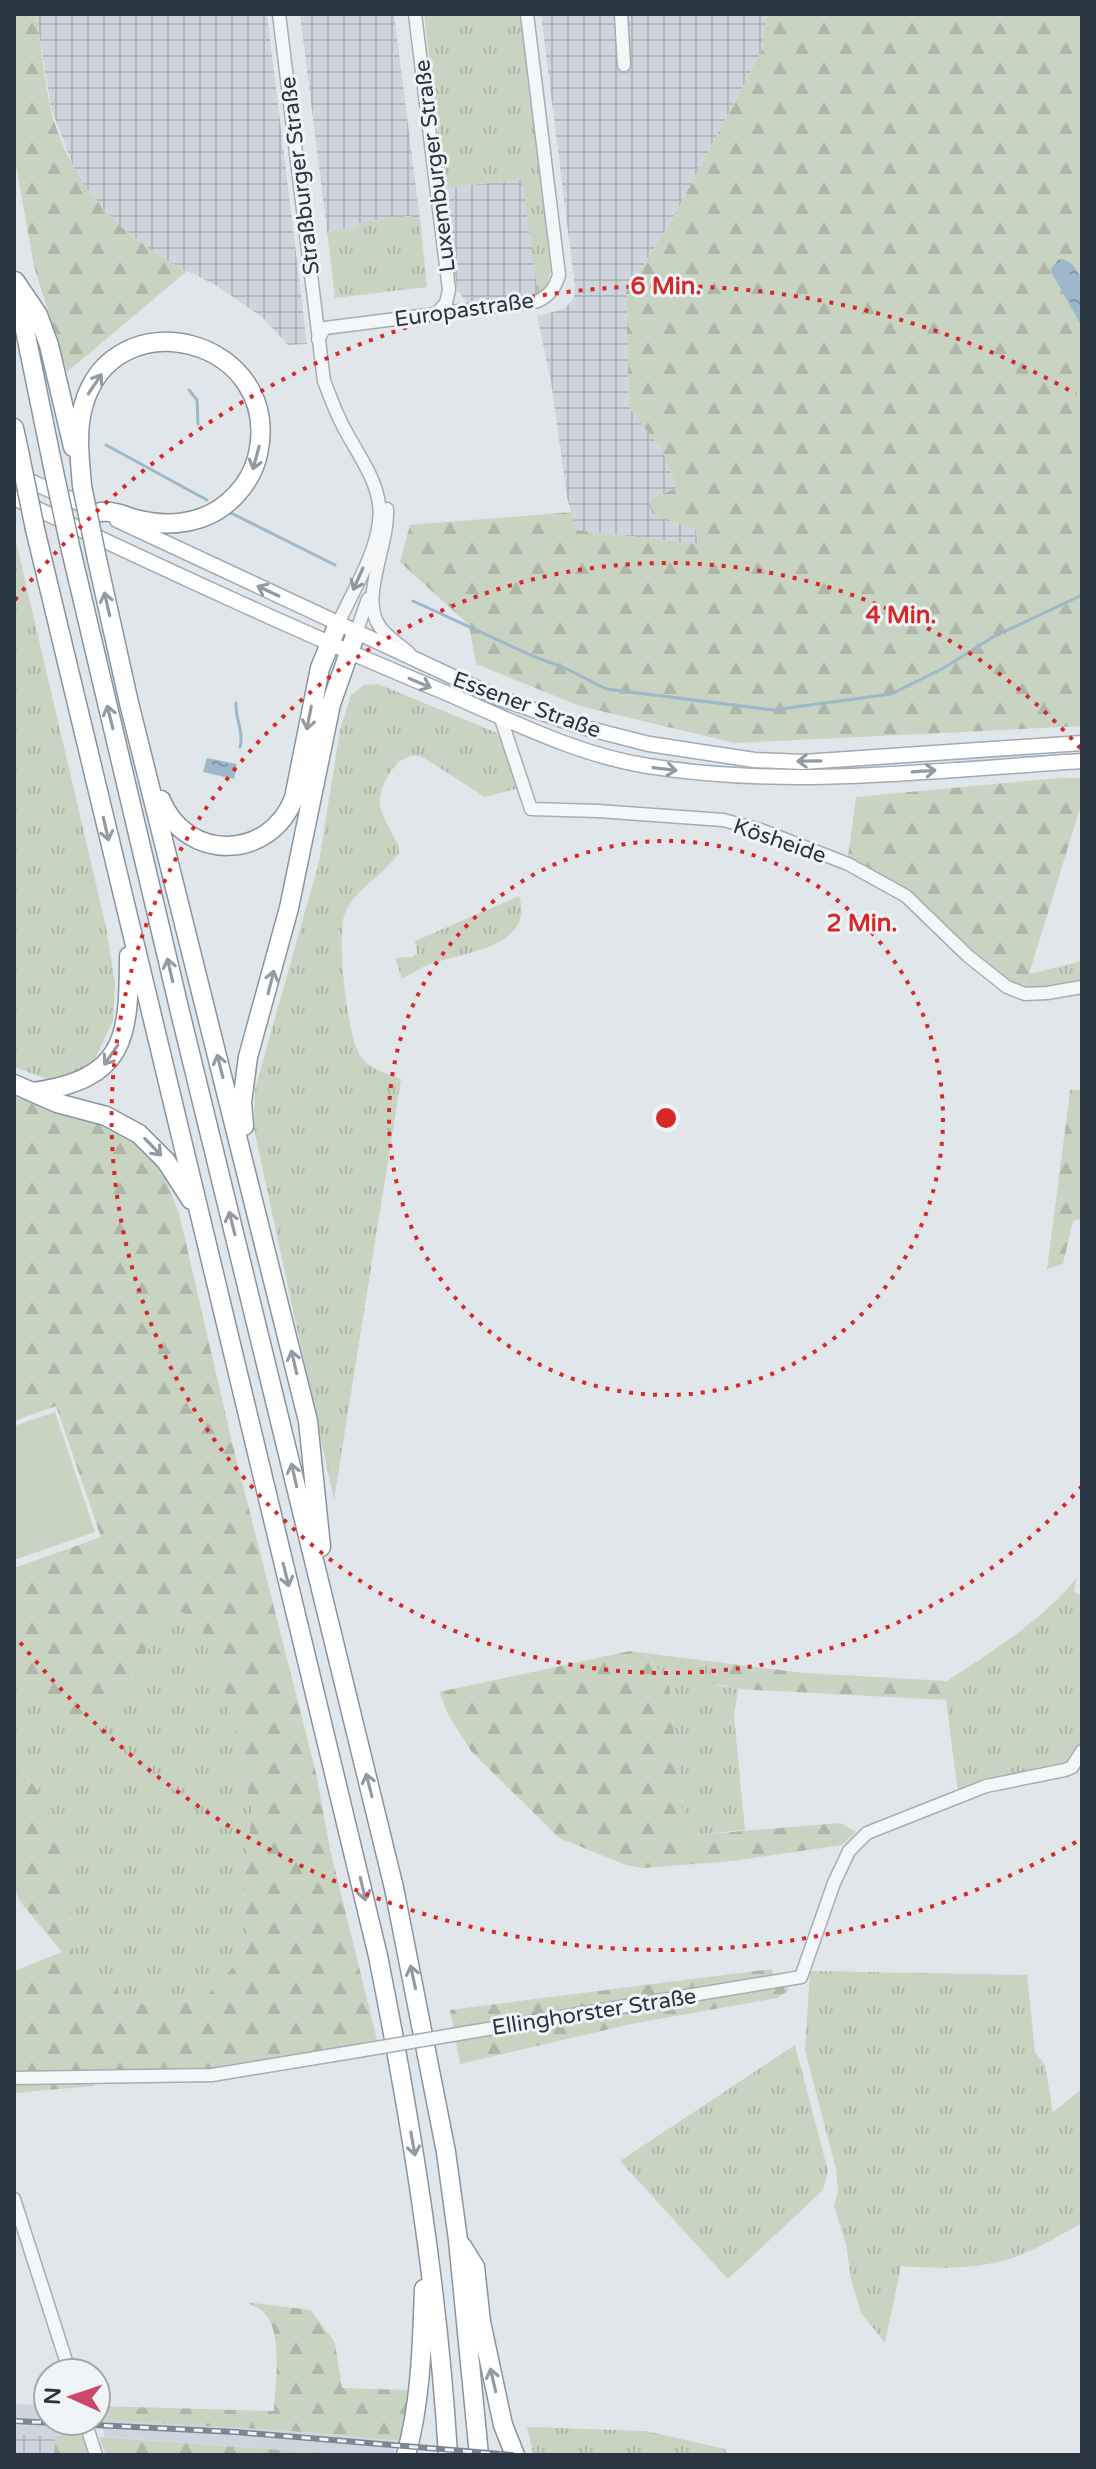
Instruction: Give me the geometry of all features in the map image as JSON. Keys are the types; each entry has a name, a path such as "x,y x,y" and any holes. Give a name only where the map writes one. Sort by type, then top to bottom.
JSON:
{"highway":[{"path":"15,277 38,315 49,345 129,703 308,1421 316,1478 325,1606"},
{"path":"15,277 70,546 176,997 394,1888 428,2053 458,2240 479,2455"},
{"path":"82,486 79,437 83,407 98,377 121,355 156,342 195,345 208,349 231,365 249,386 259,411 260,448 254,469 243,488 229,502 203,518 167,524 115,512 100,512"},
{"path":"14,428 17,465 35,529 378,1956 410,2124 428,2247 448,2455"},
{"path":"129,703 137,711 162,802 171,819 201,842 245,844 270,832 288,813 294,798 320,668 338,624"},
{"path":"246,1168 242,1102 248,1057 289,908 322,736 338,677 352,642"},
{"path":"33,1092 60,1088 83,1080 101,1069 113,1054 123,1035 128,1009 129,926"},
{"path":"14,1084 57,1103 106,1116 139,1134 166,1161 199,1213"},
{"path":"458,2240 475,2267 488,2356 503,2425 515,2455"},
{"path":"406,2455 415,2416 428,2247"}],"main road":[{"name":"Essener Straße","path":"17,465 100,512 338,624 352,642 500,716 579,748 644,766 711,775 802,779 1082,761"},
{"name":"Essener Straße","path":"14,498 329,643 352,642 425,666 518,705 582,727 649,744 754,760 817,761 1082,743"}],"street":[{"name":"Straßburger Straße","path":"279,14 318,339"},
{"name":"Luxemburger Straße","path":"415,14 449,290 446,303 436,314"},
{"name":"Europastraße","path":"318,339 325,328 538,301 556,286 559,275 527,14"},
{"path":"621,14 624,65"},
{"path":"318,339 324,381 332,404 372,479 379,500 379,522 372,547 338,624"},
{"path":"352,642 382,557 388,525 387,504 378,478 359,454"},
{"path":"372,588 372,609 381,629 425,666"},
{"name":"Kösheide","path":"500,716 531,809 723,820 761,830 848,864 906,896 968,956 1007,987 1025,994 1082,987"},
{"name":"Ellinghorster Straße","path":"14,2078 212,2075 801,1977 834,1883 849,1851 867,1833 986,1786 1072,1767 1082,1751"},
{"path":"14,2199 65,2357"}],"shaded area":[{"path":"36,14 267,14 307,344 288,345 262,317 214,284 159,257 109,217 76,174 51,108"},
{"path":"300,14 394,14 420,219 409,216 362,222 353,228 327,231"},
{"path":"541,14 767,14 762,50 672,220 626,292 629,408 662,450 677,488 663,493 653,514 696,530 698,544 576,530 567,497 551,381 537,316 564,309 574,298 575,287"},
{"path":"523,179 538,294 467,302 457,290 445,188"},
{"path":"14,2404 32,2405 32,2435 14,2435"},
{"path":"112,2421 280,2430 395,2441 394,2455 351,2455 105,2437 112,2437"},
{"path":"14,2435 55,2437 54,2455 14,2455"}],"green space":[{"path":"14,14 36,14 50,106 69,159 83,182 99,204 139,241 187,271 67,372 34,266 14,154"},
{"path":"424,14 520,14 551,271 545,290 538,294 522,179 445,188"},
{"path":"767,14 1082,14 1082,726 735,743 580,706 476,664 469,625 400,562 410,525 572,512 576,530 698,544 696,530 653,514 649,505 654,497 677,488 662,450 629,408 626,292 672,220 762,50"},
{"path":"409,216 420,219 427,287 335,298 327,231 353,228 362,222"},
{"path":"14,533 106,927 115,983 113,1021 91,1067 53,1081 14,1067"},
{"path":"378,684 497,733 519,788 485,797 424,758 415,756 398,763 386,779 380,806 399,853 356,896 345,913 342,962 355,1043 367,1063 401,1079 334,1500 254,1129 255,1089 319,862 340,730 351,695 364,685"},
{"path":"1082,778 1082,802 1029,974 1020,988 1004,980 911,891 848,857 856,797"},
{"path":"519,896 521,913 516,927 507,937 477,951 430,964 402,979 395,958 412,957 417,953 415,941"},
{"path":"1082,961 1082,982 1041,990 1021,988 1029,974"},
{"path":"1070,1090 1082,1090 1082,1132 1066,1123"},
{"path":"14,1096 103,1124 134,1141 161,1168 179,1213 231,1438 316,1773 330,1849 377,2040 346,2046 346,2049 210,2071 99,2072 94,2086 14,2093 14,1971 62,1952 19,1900 14,1885 14,1761 36,1787 66,1847 74,1964 92,1976 118,1986 118,2006 204,1999 235,1965 247,1933 244,1882 252,1812 228,1701 198,1619 170,1608 109,1720 63,1713 30,1700 25,1680 14,1680 14,1568 101,1537 56,1406 14,1421"},
{"path":"1066,1123 1082,1132 1082,1219 1073,1221 1063,1264 1047,1269"},
{"path":"55,1412 95,1532 14,1560 14,1426"},
{"path":"1076,1579 1074,1592 1082,1596 1082,1739 1073,1756 1068,1762 1054,1768 987,1780 958,1792 946,1700 947,1681 1031,1622"},
{"path":"170,1608 198,1619 228,1701 252,1812 244,1882 247,1933 235,1965 204,1999 118,2006 118,1986 92,1976 73,1964 66,1847 36,1787 14,1761 14,1680 25,1680 109,1720"},
{"path":"630,1651 645,1653 669,1682 685,1836 840,1823 856,1832 842,1845 732,1861 643,1868 626,1865 559,1838 471,1751 448,1714 439,1692"},
{"path":"645,1653 716,1662 712,1670 716,1685 738,1689 734,1716 745,1830 685,1836 669,1682"},
{"path":"716,1662 803,1673 947,1681 946,1700 738,1689 712,1683 710,1676"},
{"path":"772,1969 776,1985 786,1984 789,1990 777,1998 631,2024 460,2064 450,2010"},
{"path":"810,1971 1027,1975 1035,2052 1045,2065 1053,2112 1082,2089 1082,2223 1028,2252 1006,2260 946,2268 901,2266 885,2343 861,2313 834,2206 838,2192 836,2169 805,2050"},
{"path":"795,2045 828,2171 823,2190 728,2279 620,2161"},
{"path":"247,2302 311,2310 335,2343 342,2388 410,2390 401,2441 280,2430 112,2421 112,2406 274,2411 276,2345 270,2321 263,2312"},
{"path":"527,2427 646,2431 725,2449 727,2455 533,2453"},
{"path":"55,2437 84,2437 92,2455 54,2455"},
{"path":"99,2437 351,2455 106,2455"}],"water":[{"path":"1059,259 1069,262 1079,276 1083,297 1082,327 1050,270"},
{"path":"207,758 237,764 234,779 203,772"}],"waterway":[{"path":"189,390 197,400 198,424"},
{"path":"106,445 207,500"},
{"path":"231,513 335,565"},
{"path":"413,601 606,689 773,710 891,694 942,669 993,637 1082,595"},
{"path":"236,703 240,747"}],"railway":[{"path":"14,2421 235,2432 512,2455"}]}
